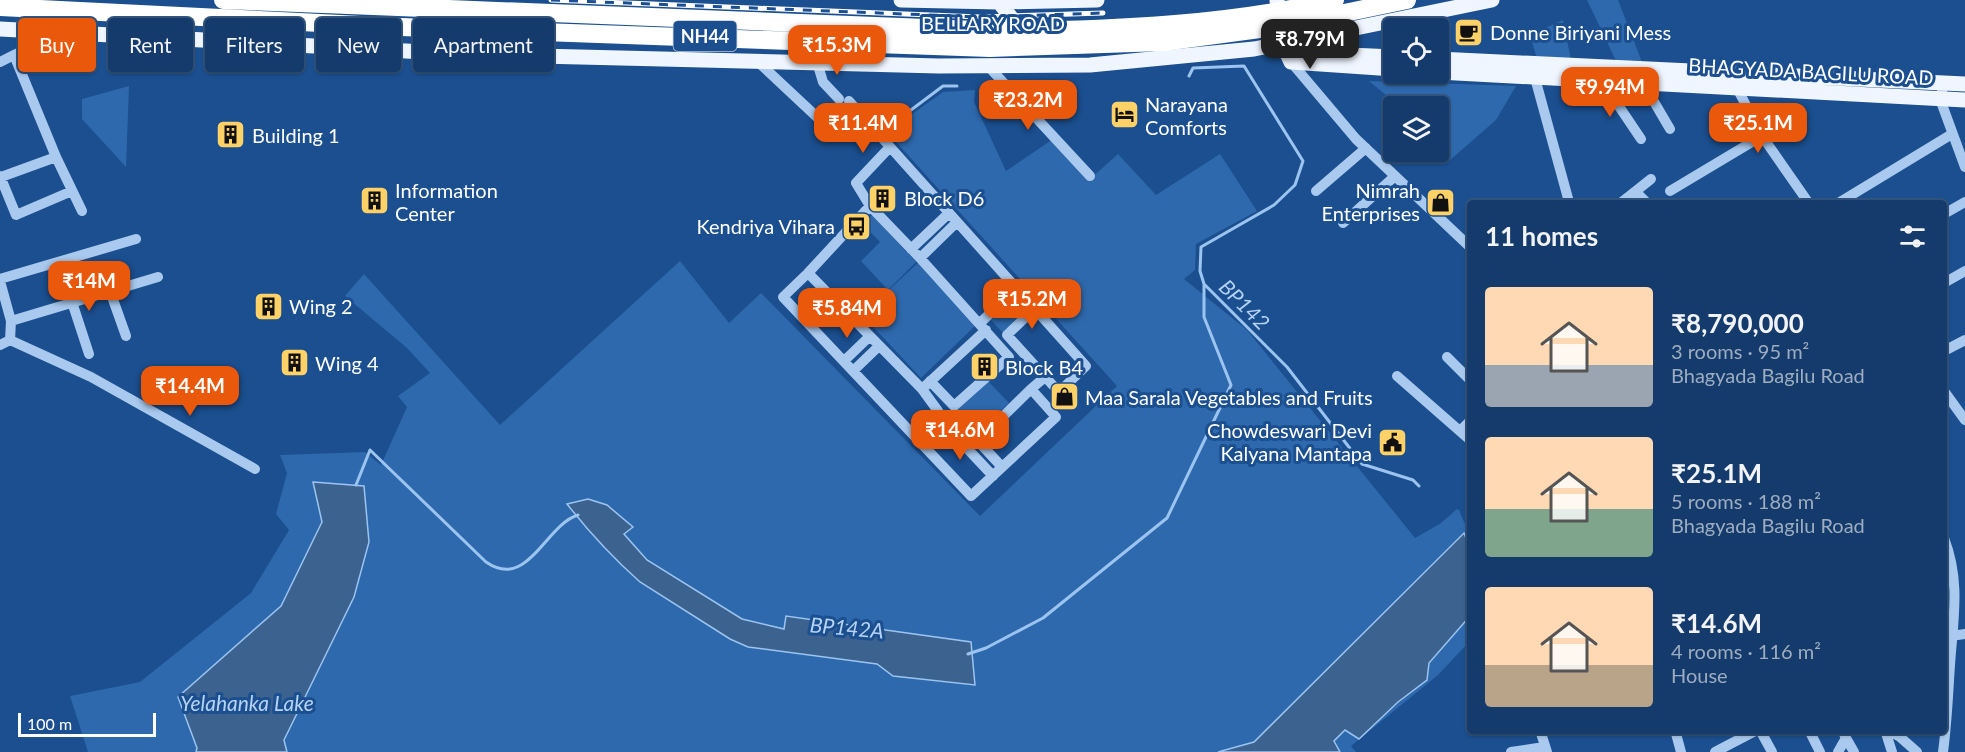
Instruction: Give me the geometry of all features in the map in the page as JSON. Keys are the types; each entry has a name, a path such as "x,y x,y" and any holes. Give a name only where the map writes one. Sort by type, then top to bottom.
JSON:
{"highway":[{"name":"BELLARY ROAD","path":"223,0 1002,31 1094,30 1160,25 1254,15 1335,0"},
{"name":"BELLARY ROAD","path":"0,7 401,27 990,48 1163,42 1282,26 1407,0"}],"main road":[{"path":"901,0 999,2 1097,0"},
{"path":"1276,0 1295,55"},
{"path":"1295,0 1295,55"},
{"path":"1295,55 1492,0"},
{"path":"992,66 1012,52 1016,35 1013,20 999,2"},
{"path":"0,29 18,30"},
{"path":"96,35 461,54 992,66 1090,65 1242,50 1383,67"},
{"path":"1295,55 1383,57"},
{"name":"BHAGYADA BAGILU ROAD","path":"1449,60 1737,80 1965,100"},
{"name":"BHAGYADA BAGILU ROAD","path":"1449,73 1642,83 1737,80 1965,84"}],"street":[{"path":"0,62 18,53"},
{"path":"14,55 56,157 82,211"},
{"path":"1295,55 1366,148 1467,244"},
{"path":"756,60 818,118"},
{"path":"821,62 844,100 1086,366 1059,392 1007,335 1034,309"},
{"path":"821,62 823,82 844,100"},
{"path":"992,66 1089,176"},
{"path":"1535,78 1568,200"},
{"path":"1737,80 1762,136 1807,200"},
{"path":"1602,81 1641,139"},
{"path":"1642,83 1670,129"},
{"path":"1944,83 1940,99 1965,167"},
{"path":"1843,200 1953,134"},
{"path":"1670,191 1762,136"},
{"path":"1316,191 1366,148"},
{"path":"887,149 856,183 870,206 983,326 1009,357 954,406 930,381"},
{"path":"56,157 0,177 16,216 72,191"},
{"path":"1343,223 1394,177"},
{"path":"1625,200 1651,179"},
{"path":"1636,192 1644,200"},
{"path":"1947,212 1965,202"},
{"path":"870,206 783,299 926,446 971,496 1056,417 1031,389"},
{"path":"911,249 948,214"},
{"path":"920,258 956,223"},
{"path":"10,340 11,321 3,302 0,280 136,239"},
{"path":"1947,281 1965,271"},
{"path":"808,273 922,389 938,411 914,434"},
{"path":"11,321 158,277"},
{"path":"922,389 1016,289"},
{"path":"111,291 126,336"},
{"path":"72,302 89,354"},
{"path":"844,361 870,336"},
{"path":"0,345 10,340"},
{"path":"10,340 90,377 255,469"},
{"path":"1947,349 1965,340"},
{"path":"853,371 879,346"},
{"path":"1448,357 1467,377"},
{"path":"1396,376 1467,437"},
{"path":"969,449 1045,377"},
{"path":"1947,394 1961,408 1965,420"},
{"path":"1460,431 1467,424"},
{"path":"926,446 947,427 993,476"},
{"path":"978,441 1002,467"},
{"path":"1947,546 1953,562 1955,635 1947,720"},
{"path":"1511,752 1546,749 1541,734"},
{"path":"1676,734 1681,752"},
{"path":"1715,752 1727,749 1751,734"},
{"path":"1761,734 1772,752"},
{"path":"1811,734 1820,752"},
{"path":"1838,752 1844,734"},
{"path":"1844,734 1854,752"},
{"path":"1887,734 1892,752"},
{"path":"1894,734 1917,752"},
{"path":"1944,752 1946,734"}],"shaded area":[{"path":"1587,0 1618,0 1642,62 1617,63"},
{"path":"1563,20 1571,60 1537,59 1530,35"},
{"path":"1369,81 1383,81 1383,84 1516,86 1496,120 1449,161 1449,96 1387,96"},
{"path":"129,86 126,167 82,119 82,99"},
{"path":"975,90 974,102 1006,171 1053,139 1090,179 1118,154 1156,195 1220,154 1257,211 1196,244 1195,270 1184,279 1247,330 1415,538 1441,523 1457,509 1459,510 1467,529 1467,542 1463,533 1254,742 1218,752 287,752 284,740 354,597 313,482 322,522 281,606 178,697 197,748 196,752 88,752 70,696 140,682 251,593 289,530 276,514 287,473 280,455 365,452 381,465 407,407 398,396 430,373 407,348 345,296 364,274 500,425 680,261 729,323 761,293 980,516 1117,386 887,132 943,92"},
{"path":"872,215 916,262 888,290 861,261 880,242 863,224"},
{"path":"920,261 978,323 921,378 862,315"},
{"path":"1016,295 1028,308 1003,333 991,320"},
{"path":"988,381 1009,403 972,437 951,415"},
{"path":"1467,619 1467,644 1438,675 1351,746 1356,752 1340,752 1334,741 1346,730 1398,702 1426,680 1429,663"}],"water":[{"name":"Yelahanka Lake","path":"313,482 364,486 369,542 354,597 284,740 287,752 196,752 197,748 178,697 281,606 322,522"},
{"path":"588,499 607,505 633,527 624,534 647,560 742,619 784,629 786,616 971,642 975,685 893,676 877,664 748,647 730,639 640,582 620,564 567,504"},
{"path":"1464,533 1467,541 1467,619 1429,663 1427,680 1398,702 1359,739 1345,730 1334,741 1340,752 1218,752 1254,742"}],"waterway":[{"name":"BP142","path":"1189,76 1193,68 1244,66 1303,161 1295,185 1274,205 1201,247 1200,271 1204,284 1287,367 1362,464 1413,480 1419,486"},
{"path":"883,131 943,86 957,86"},
{"name":"BP142A","path":"968,654 986,648 1043,618 1167,518 1231,385 1204,317 1204,284"},
{"name":"BP142A","path":"356,485 370,450 486,562 501,569 513,568 525,563 566,521 578,515"}],"railway":[{"path":"551,0 980,17 1103,13"}],"place":[{"name":"Donne Biriyani Mess","path":"1469,32"},
{"name":"Narayana Comforts","path":"1124,115"},
{"name":"Building 1","path":"231,135"},
{"name":"Block D6","path":"883,198"},
{"name":"Information Center","path":"374,201"},
{"name":"Nimrah Enterprises","path":"1441,202"},
{"name":"Kendriya Vihara","path":"856,226"},
{"name":"Wing 2","path":"268,306"},
{"name":"Wing 4","path":"294,363"},
{"name":"Block B4","path":"984,367"},
{"name":"Maa Sarala Vegetables and Fruits","path":"1064,397"},
{"name":"Chowdeswari Devi Kalyana Mantapa","path":"1393,442"}]}
